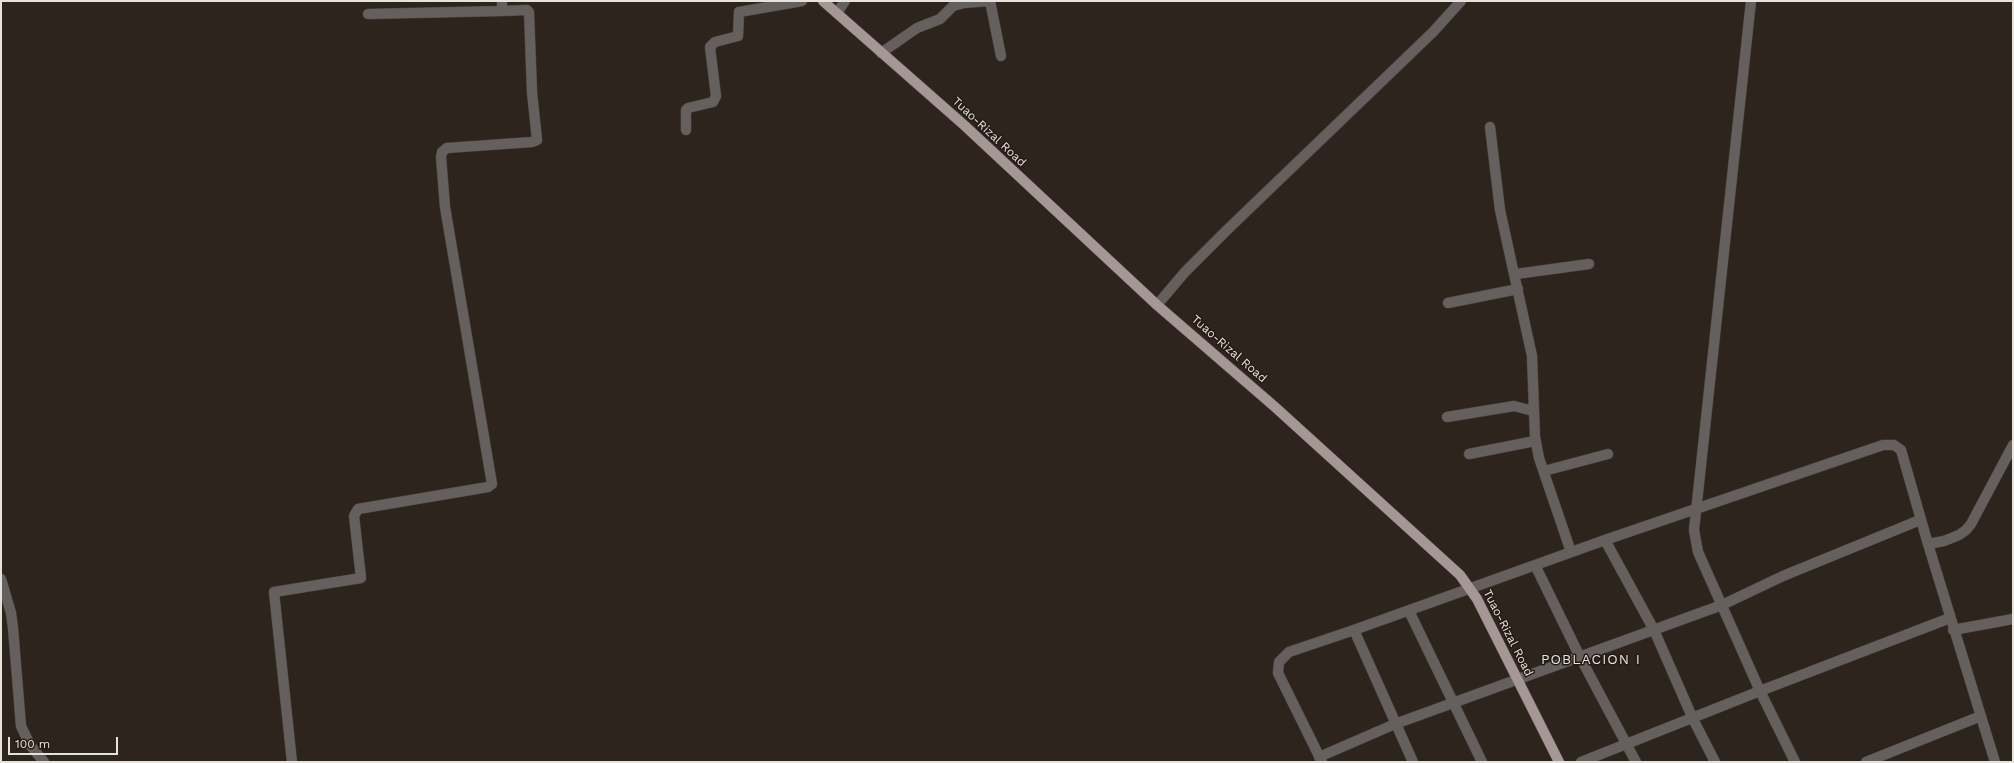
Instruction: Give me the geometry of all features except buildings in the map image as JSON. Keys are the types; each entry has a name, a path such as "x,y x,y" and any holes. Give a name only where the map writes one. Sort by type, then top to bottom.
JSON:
{"main road":[{"name":"Tuao-Rizal Road","path":"823,1 970,130 1157,305 1275,407 1460,575 1484,610 1517,680 1559,762"}],"street":[{"path":"686,130 686,115 688,108 713,102 716,96 710,47 715,42 738,36 738,12 802,1"},
{"path":"837,13 845,1"},
{"path":"882,52 917,28 940,19 953,6 964,3 990,1 1001,56"},
{"path":"1157,305 1186,272 1228,229 1433,32 1461,1"},
{"path":"1751,1 1695,509 1694,530 1698,552 1760,691 1795,762"},
{"path":"292,762 274,592 361,578 354,516 358,510 492,485 445,207 441,157 442,152 447,148 532,142 537,140 532,92 529,12 527,10 502,6 368,14"},
{"path":"1490,127 1500,210 1516,274 1532,356 1535,440 1571,552"},
{"path":"1516,274 1589,264"},
{"path":"1448,303 1518,289"},
{"path":"1447,417 1514,406 1533,411"},
{"path":"1469,454 1535,440"},
{"path":"1920,520 1782,576 1722,605 1395,724 1320,759 1278,673 1279,662 1289,652 1605,540 1889,444 1894,445 1901,450 1920,520 1995,762"},
{"path":"1928,544 1944,541 1966,530 1980,509 2013,445"},
{"path":"1544,471 1608,454"},
{"path":"1605,540 1654,630 1693,719 1716,762"},
{"path":"1535,565 1580,656 1636,762"},
{"path":"1,579 13,628 21,726 30,745 44,762"},
{"path":"1409,610 1482,762"},
{"path":"1581,762 1950,618"},
{"path":"1954,630 2013,619"},
{"path":"1354,630 1413,762"},
{"path":"1866,762 1981,716"}],"district":[{"name":"POBLACION I","path":"1591,660"}]}
